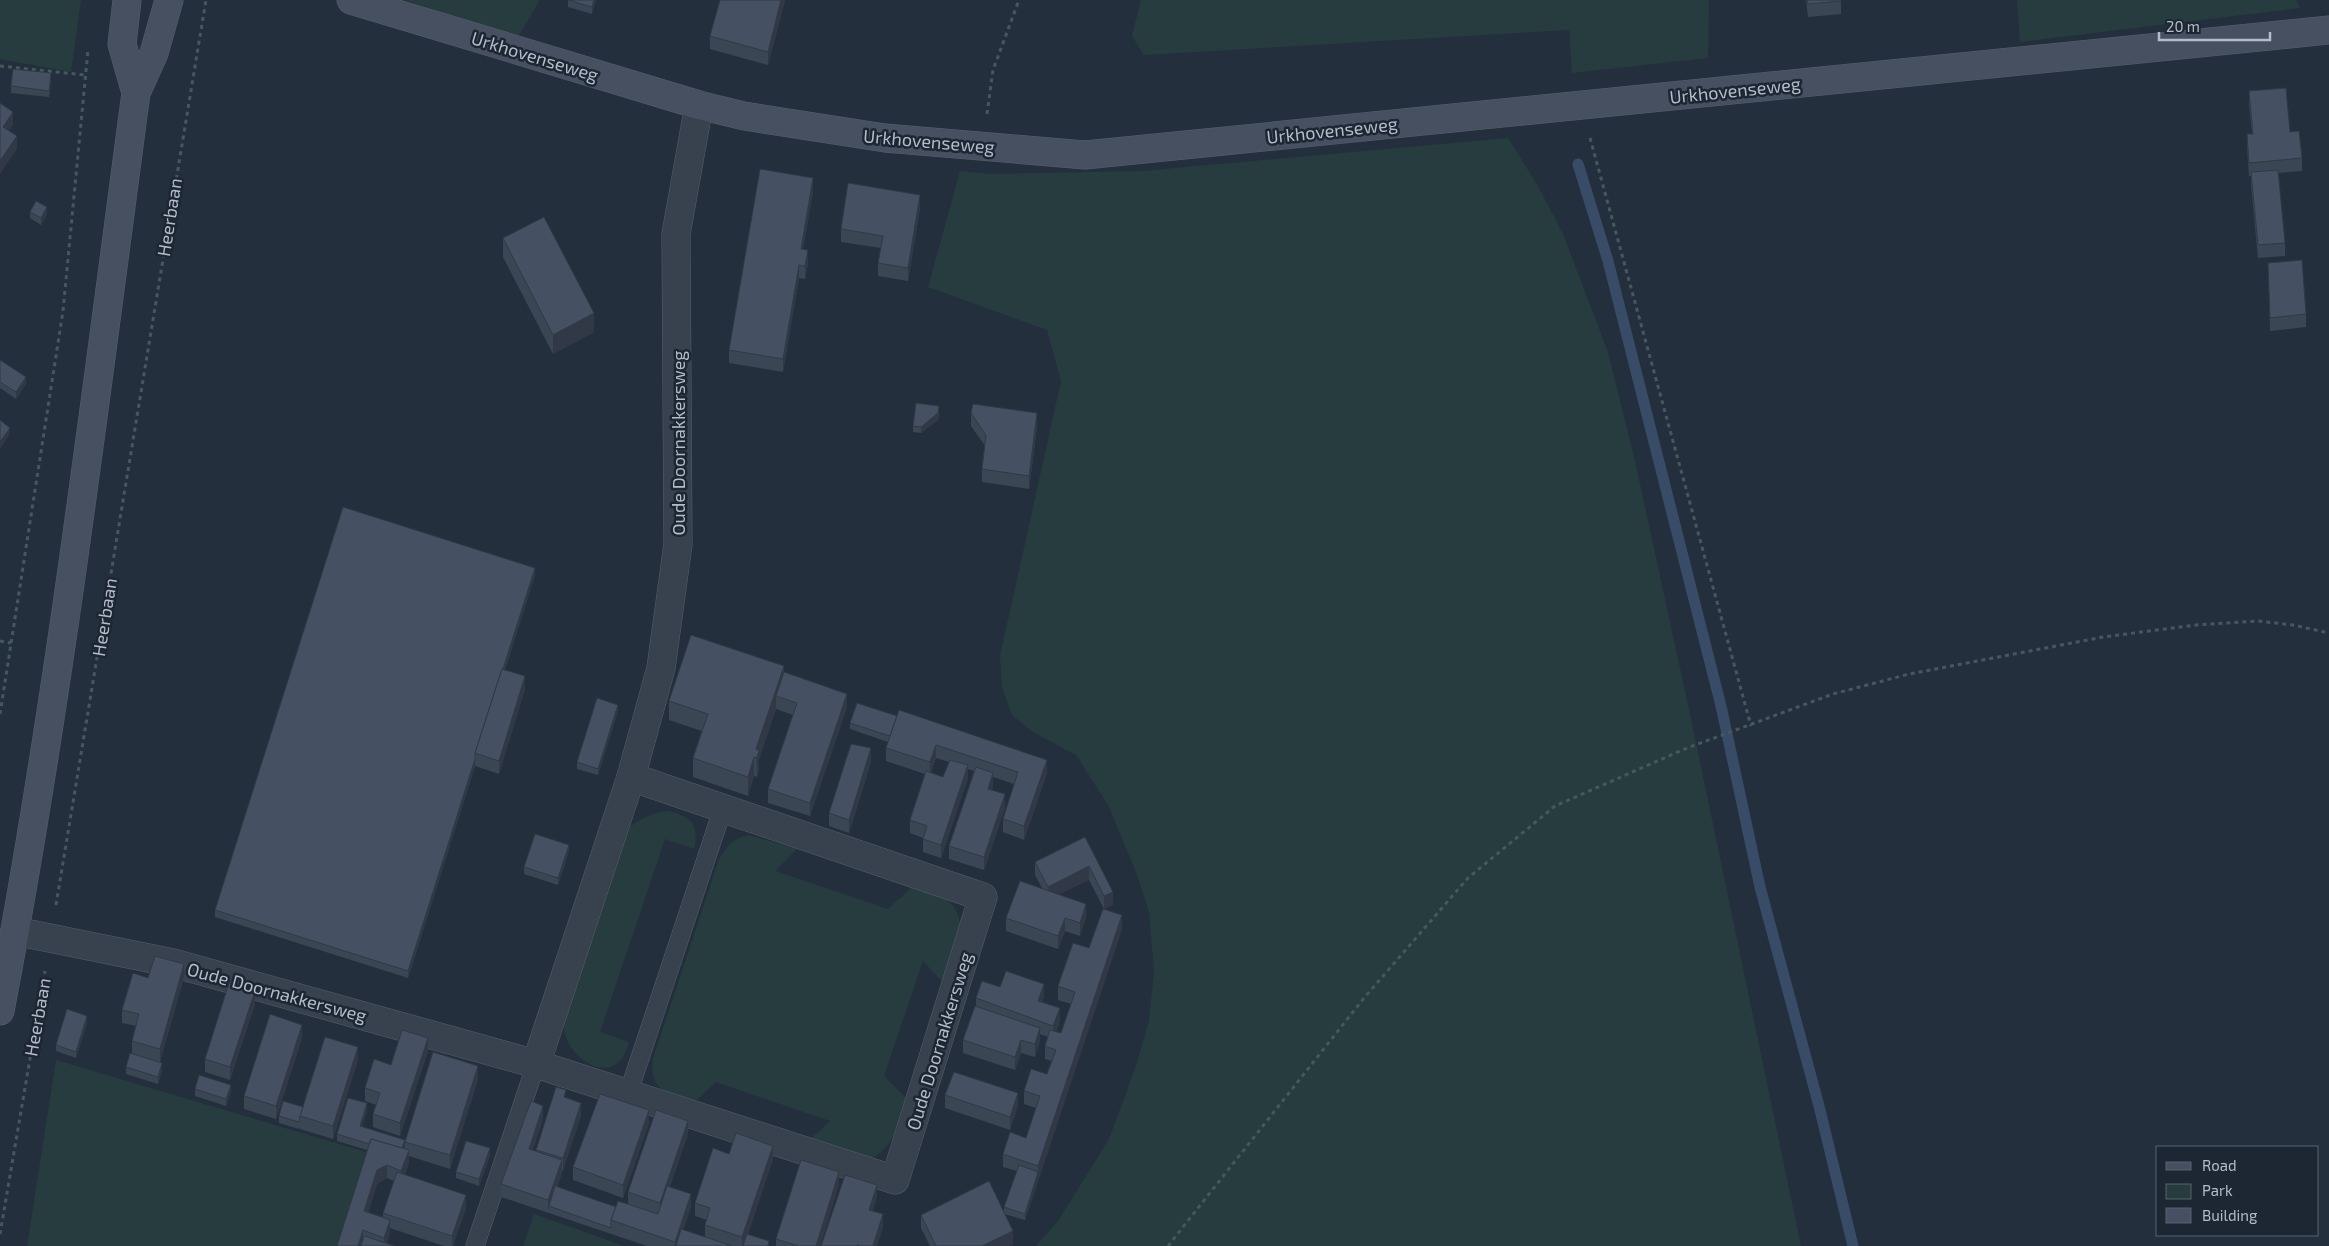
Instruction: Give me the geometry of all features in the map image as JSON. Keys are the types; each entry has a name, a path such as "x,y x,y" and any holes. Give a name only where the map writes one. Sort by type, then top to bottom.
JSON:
{"street":[{"name":"Heerbaan","path":"127,0 122,44 136,94"},
{"name":"Heerbaan","path":"0,1011 15,931 79,520 136,94 154,53 169,0"},
{"name":"Urkhovenseweg","path":"351,0 699,106 744,116 885,138 1085,154 2329,30"},
{"name":"Oude Doornakkersweg","path":"536,1064 631,777 661,668 678,544 676,234 699,106"},
{"name":"Oude Doornakkersweg","path":"15,931 173,964 536,1064 895,1180 983,897 631,777"}],"lane":[{"path":"628,1094 723,808"},
{"path":"475,1246 536,1064"}],"path":[{"name":"Heerbaan","path":"0,1234 51,938 206,0"},
{"path":"982,146 993,70 1020,0"},
{"path":"0,714 62,310 88,46"},
{"path":"0,66 85,75"},
{"path":"1581,105 1751,726"},
{"path":"1168,1246 1364,998 1468,878 1555,806 1713,738 1751,726 1833,694 1899,677 2103,637 2196,625 2258,621 2293,625 2329,633"},
{"path":"0,641 11,643"}],"green space":[{"path":"0,0 81,0 71,72 0,59"},
{"path":"404,0 540,0 518,37"},
{"path":"1141,0 1709,0 1708,58 1572,73 1569,30 1144,55 1132,36"},
{"path":"2017,0 2296,0 2300,8 2020,42"},
{"path":"1508,138 1537,184 1563,234 1608,352 1635,461 1690,714 1801,1246 1036,1246 1058,1221 1109,1139 1136,1066 1149,1021 1154,971 1149,912 1136,872 1108,805 1076,755 1031,731 1012,715 1002,688 1000,656 1061,381 1047,330 928,287 960,171 991,174 1141,171"},
{"path":"668,811 683,816 692,823 696,833 694,849 665,839 600,1032 629,1042 625,1054 614,1065 600,1067 592,1065 579,1056 569,1044 564,1029 564,1013 626,830 646,817"},
{"path":"749,835 797,849 775,871 888,909 912,887 945,899 954,907 959,917 959,939 945,985 923,961 884,1076 907,1099 891,1141 886,1148 871,1159 807,1142 830,1121 716,1082 692,1104 668,1094 657,1084 654,1077 652,1069 653,1058 719,859 731,843"},
{"path":"56,1060 366,1152 337,1246 27,1246"},
{"path":"534,1214 624,1246 523,1246"}],"building":[{"path":"568,0 594,0 592,7"},
{"path":"720,0 781,0 768,52 710,36"},
{"path":"1807,0 1841,0 1841,1 1808,4"},
{"path":"13,69 51,73 49,91 11,86"},
{"path":"2286,88 2290,132 2299,131 2302,158 2249,163 2247,134 2253,134 2249,91"},
{"path":"0,103 13,112 3,127 17,136 0,161"},
{"path":"760,169 813,178 801,249 808,250 805,266 799,265 783,359 729,350"},
{"path":"2278,170 2285,243 2258,245 2251,172"},
{"path":"848,183 920,195 908,268 878,263 883,236 841,229"},
{"path":"36,201 47,207 41,218 30,212"},
{"path":"544,217 594,313 553,335 503,238"},
{"path":"2302,260 2306,314 2270,318 2268,263"},
{"path":"0,360 26,377 16,392 0,382"},
{"path":"916,403 939,406 938,413 921,427 913,426"},
{"path":"973,404 1037,413 1029,476 982,469 986,435 971,413"},
{"path":"0,420 10,428 0,442"},
{"path":"343,507 535,568 475,753 475,759 408,971 215,910"},
{"path":"691,635 784,666 756,749 759,750 757,758 754,757 748,777 693,758 708,714 669,701"},
{"path":"502,669 525,676 499,761 475,753"},
{"path":"784,672 847,694 810,803 768,789 797,703 776,696"},
{"path":"597,698 618,705 598,769 577,762"},
{"path":"857,703 897,716 890,736 850,723"},
{"path":"899,710 1047,760 1024,826 1003,819 1018,772 936,745 930,762 886,748"},
{"path":"851,744 871,748 849,820 829,813"},
{"path":"950,760 968,765 941,845 923,839 927,826 910,820 926,771 943,777"},
{"path":"976,767 993,773 988,789 1005,794 984,857 949,846"},
{"path":"535,834 569,845 558,878 524,867"},
{"path":"1085,837 1113,892 1104,896 1089,866 1048,887 1035,862"},
{"path":"1020,881 1086,904 1080,923 1065,918 1058,936 1006,918"},
{"path":"1103,909 1122,915 1038,1166 1003,1154 1010,1132 1026,1138 1040,1096 1024,1091 1031,1069 1047,1074 1056,1050 1045,1046 1050,1030 1061,1033 1075,992 1058,986 1073,943 1089,948"},
{"path":"155,956 184,964 160,1049 132,1041 139,1014 122,1010 133,973 148,978"},
{"path":"1006,971 1044,984 1038,1001 1060,1008 1053,1026 976,998 982,981 1000,987"},
{"path":"229,983 255,991 230,1067 205,1059"},
{"path":"975,1006 1040,1028 1035,1044 1021,1040 1015,1057 963,1040"},
{"path":"67,1009 87,1016 76,1052 56,1045"},
{"path":"270,1014 302,1025 276,1106 244,1096"},
{"path":"402,1030 428,1038 400,1123 373,1114 380,1093 365,1088 374,1059 391,1065"},
{"path":"325,1037 358,1047 333,1126 300,1116"},
{"path":"433,1052 478,1066 450,1155 405,1142"},
{"path":"130,1053 162,1063 158,1077 126,1067"},
{"path":"954,1072 1018,1093 1010,1117 945,1095"},
{"path":"199,1075 231,1085 226,1099 195,1089"},
{"path":"556,1087 566,1090 564,1097 581,1103 563,1158 536,1150"},
{"path":"600,1094 649,1110 623,1185 573,1167"},
{"path":"348,1098 367,1103 360,1126 405,1140 402,1148 371,1139 369,1144 337,1134"},
{"path":"283,1101 303,1107 299,1122 279,1116"},
{"path":"531,1101 543,1106 529,1149 562,1160 548,1200 501,1184"},
{"path":"656,1110 688,1121 660,1203 628,1192"},
{"path":"736,1133 773,1146 742,1237 705,1225 710,1208 695,1203 713,1148 729,1154"},
{"path":"371,1139 409,1150 401,1171 387,1165 377,1170 364,1211 390,1220 384,1238 363,1230 358,1246 337,1246"},
{"path":"466,1141 490,1148 479,1179 456,1172"},
{"path":"801,1160 839,1172 816,1246 799,1246 776,1239"},
{"path":"1019,1165 1038,1172 1025,1214 1004,1207"},
{"path":"397,1172 466,1195 452,1236 383,1213"},
{"path":"845,1175 877,1185 869,1210 883,1214 873,1246 821,1246"},
{"path":"989,1181 1013,1231 982,1246 936,1246 921,1215"},
{"path":"555,1186 616,1207 611,1220 611,1228 549,1206"},
{"path":"667,1186 691,1194 675,1242 611,1220 618,1201 658,1214"},
{"path":"681,1229 732,1246 676,1246"},
{"path":"747,1234 769,1241 768,1246 743,1246"},
{"path":"364,1236 395,1246 361,1246"}],"waterway":[{"path":"1578,164 1608,261 1721,706 1760,887 1819,1106 1853,1246"}]}
